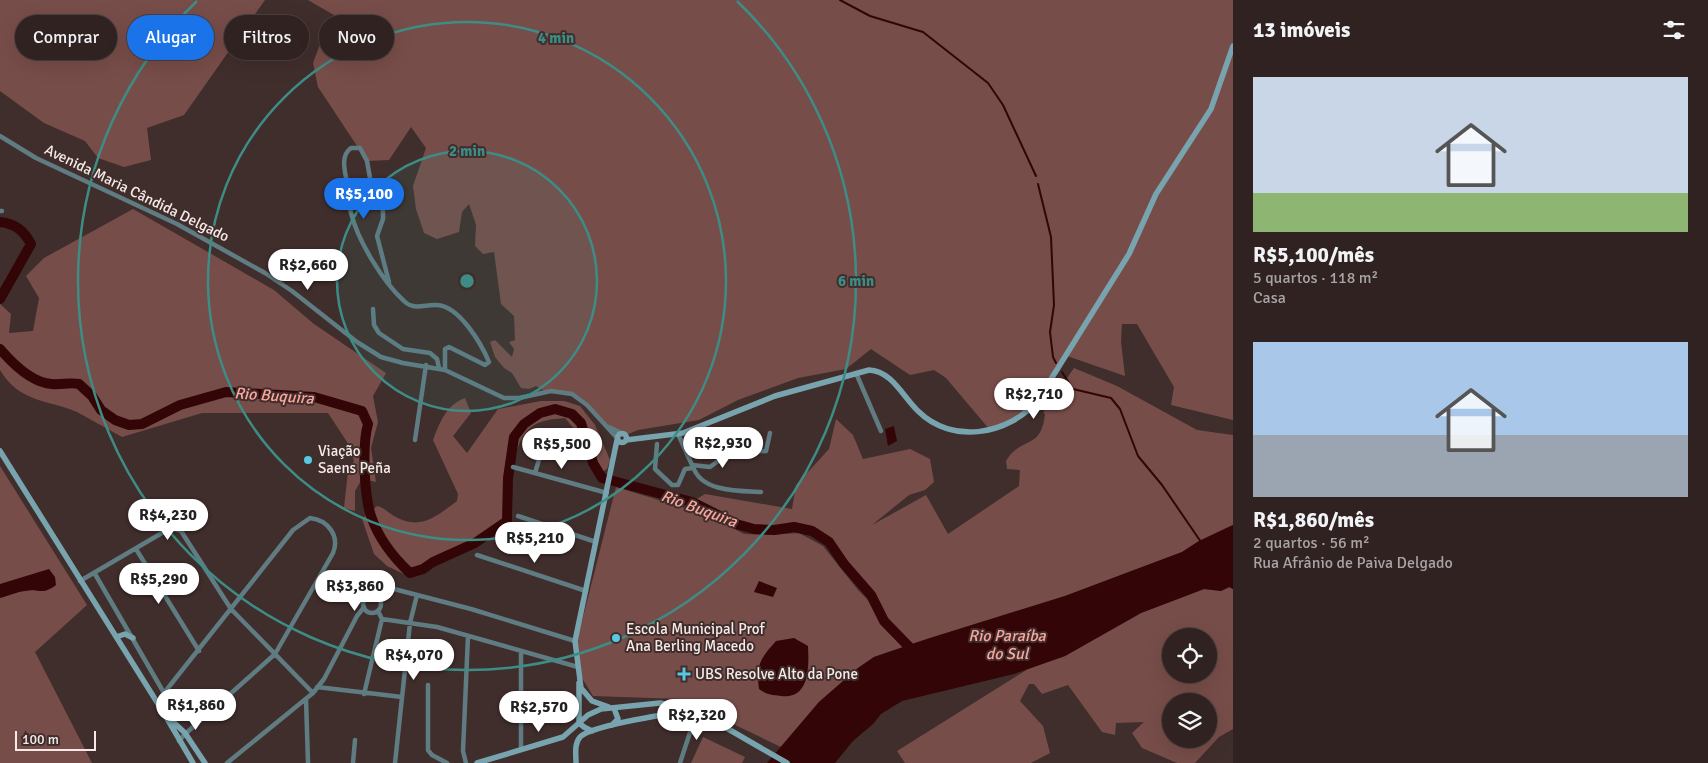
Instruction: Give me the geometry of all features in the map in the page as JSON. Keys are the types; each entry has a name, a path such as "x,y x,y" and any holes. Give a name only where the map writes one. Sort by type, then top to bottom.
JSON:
{"main road":[{"path":"592,731 584,727 580,722 579,679 575,641 607,490 621,438 678,434 703,427 739,409 775,396 869,370 880,373 898,386 919,413 941,426 975,432 990,430 1012,423 1026,413 1038,400 1129,254 1156,194 1210,109 1233,46"},
{"path":"0,451 193,763"},
{"path":"116,638 125,634 133,638"},
{"path":"579,679 586,696 592,701 612,708 618,719 610,726"},
{"path":"477,763 563,736 595,712 612,708 660,703 679,705 698,712 787,763"},
{"path":"576,763 576,745 579,738 592,731 664,713 698,712"},
{"path":"165,715 185,733 205,763"},
{"path":"563,736 572,738 576,745"}],"street":[{"name":"Avenida Maria Cândida Delgado","path":"0,136 36,158 177,224 265,273 370,351 403,363 426,365 445,370 504,398 519,398 556,391 572,394 583,401 604,424 621,438"},
{"path":"389,282 378,236 383,219 383,211 370,178 366,157 360,148 351,148 346,154 344,164 352,215 366,248 389,282 402,300 411,306 437,305 454,312 464,322 489,362 486,365 454,347 449,347 445,349 445,370"},
{"path":"374,310 374,325 378,333 403,349 430,353 437,359 439,368"},
{"path":"414,440 426,365"},
{"path":"856,373 881,431"},
{"path":"657,444 655,469 672,485 678,485 685,469 693,466 710,467 733,452 765,451 770,433"},
{"path":"678,434 698,476 718,487 740,492 761,492"},
{"path":"535,473 544,443"},
{"path":"513,467 607,490"},
{"path":"518,516 596,542"},
{"path":"164,693 293,530 306,519 320,520 331,530 336,543 319,578 274,654 185,733 180,741"},
{"path":"80,581 95,574 166,530 172,528 181,531 231,609 313,693"},
{"path":"136,549 199,651"},
{"path":"477,556 586,591"},
{"path":"95,574 164,693 167,705 165,715"},
{"path":"319,578 363,605 370,613 378,611"},
{"path":"227,763 313,693 368,596 376,595 385,590 394,589 471,609 575,641"},
{"path":"364,694 382,619 378,611 381,602 376,595"},
{"path":"395,763 410,623 417,596"},
{"path":"382,619 436,627 578,667"},
{"path":"466,763 463,751 468,636"},
{"path":"521,651 521,750"},
{"path":"428,684 428,750 432,755 447,763"},
{"path":"318,687 364,694 402,697"},
{"path":"306,699 308,763"},
{"path":"680,763 698,712"},
{"path":"353,763 355,740"}],"shaded area":[{"path":"0,0 265,0 254,15 224,15 224,58 184,115 147,128 151,160 124,167 98,158 85,141 44,123 0,91"},
{"path":"308,0 1233,0 1233,420 1171,405 1174,387 1137,324 1122,324 1121,342 1125,376 1067,356 1032,407 990,430 946,378 934,370 910,375 871,349 846,369 798,378 738,400 699,420 638,430 626,435 604,424 583,401 561,391 546,392 536,386 529,389 521,388 512,373 504,368 495,357 490,342 495,340 512,357 514,349 509,342 515,340 514,316 501,304 494,252 483,254 475,246 476,225 469,204 462,212 459,232 437,239 424,233 416,209 413,186 426,148 411,127 389,160 367,161 318,87 313,63 319,47 319,60 394,60 394,15 334,15"},
{"path":"133,209 274,290 314,324 386,373 373,396 378,422 371,448 376,482 362,479 355,491 355,511 344,508 348,471 354,461 349,445 328,413 202,413 122,437 77,412 25,394 8,381 0,370 0,304 11,314 9,333 33,331 39,298 26,276 44,258"},
{"path":"1074,368 1117,386 1197,430 1233,435 1233,525 1199,541 1182,552 1065,596 908,645 884,621 871,595 844,564 829,542 812,531 794,527 774,530 736,524 692,502 705,494 792,509 796,485 829,449 836,419 853,435 863,459 910,449 930,459 934,482 925,490 909,495 872,525 926,495 948,534 1019,486 1020,470 1007,469 1006,461 1012,453 1035,438 1039,433 1043,426 1045,414 1043,413"},
{"path":"465,398 471,413 453,436 467,453 498,409 541,401 564,401 580,406 595,425 610,460 607,469 597,475 583,452 575,430 565,418 536,424 528,430 522,439 514,462 512,524 422,573 404,574 387,566 374,554 362,519 377,506 404,520 420,522 435,517 457,501 458,494 433,440 444,415 453,405"},
{"path":"0,466 87,605 35,652 92,763 0,763"},
{"path":"616,487 708,515 744,534 799,533 823,546 870,602 882,626 903,647 874,657 858,668 819,702 781,747 681,699 593,696 582,678 577,641"},
{"path":"1230,587 1233,589 1233,729 1217,739 1217,693 1162,693 1162,748 1209,748 1195,763 1177,763 1142,748 1132,733 1144,722 1116,723 1115,735 1102,732 1068,685 1042,694 1034,684 1029,684 1020,701 1043,726 1050,753 1031,763 905,763 897,751 1028,669 1065,656 1141,613 1204,589 1221,591"},
{"path":"703,737 745,757 742,763 691,763"}],"water":[{"path":"894,426 897,441 888,446 885,429"},
{"name":"Rio Paraíba do Sul","path":"1233,525 1233,589 1229,587 1221,591 1204,589 1141,613 1065,656 1014,674 902,701 881,714 873,724 853,741 835,763 767,763 819,702 858,668 874,657 1065,596 1182,552 1199,541"},
{"path":"49,569 55,577 56,585 51,588 44,591 30,590 0,598 0,584"},
{"path":"759,581 777,588 773,597 754,592"},
{"path":"794,638 808,646 808,672 803,687 798,693 791,696 769,694 759,689 759,668 766,653 776,641"}],"waterway":[{"path":"840,0 870,16 923,32 988,83 1003,105 1036,176"},
{"path":"1038,184 1051,237 1054,305 1050,332 1053,357 1056,363"},
{"name":"Rio Buquira","path":"0,222 11,224 19,229 31,244 0,299"},
{"name":"Rio Buquira","path":"0,349 16,366 37,380 52,384 79,384 92,396 101,410 115,420 129,425 142,424 180,405 226,392 314,397 362,411 368,424 365,444 365,470 371,516 387,547 410,573 423,569 433,562 475,543 507,521 508,478 514,437 524,424 540,413 555,409 572,414 581,423 593,463 602,478 692,502 736,524 754,529 774,530 794,527 812,531 829,542 844,564 871,595 884,621 918,656"},
{"path":"1062,372 1073,389 1111,398 1120,409 1138,456 1162,485 1201,542"}],"place":[{"name":"Viação Saens Peña","path":"308,460"},
{"name":"Escola Municipal Prof Ana Berling Macedo","path":"616,638"},
{"name":"UBS Resolve Alto da Pone","path":"684,674"}]}
